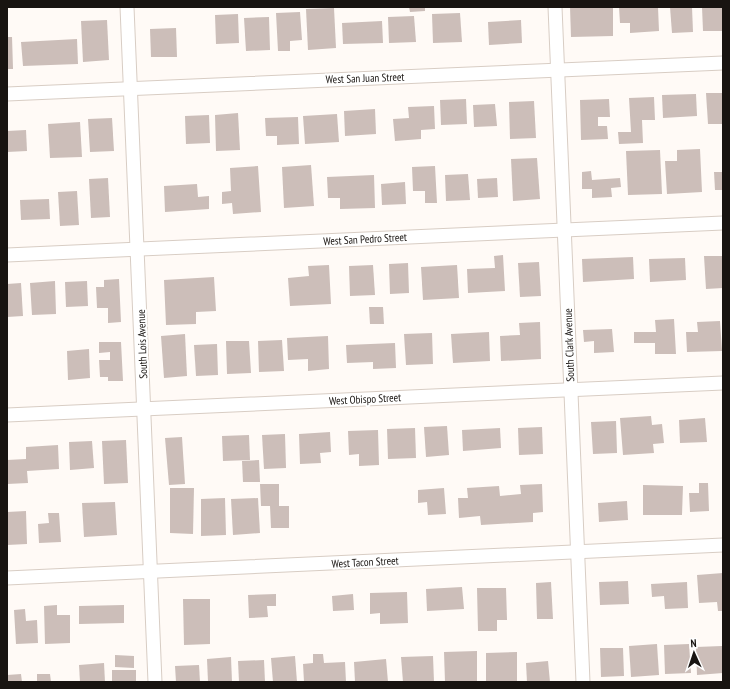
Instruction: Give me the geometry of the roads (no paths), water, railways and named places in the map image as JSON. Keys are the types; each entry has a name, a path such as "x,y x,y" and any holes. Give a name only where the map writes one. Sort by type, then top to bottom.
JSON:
{"street":[{"name":"South Lois Avenue","path":"127,7 155,682"},
{"name":"South Clark Avenue","path":"555,7 583,682"},
{"name":"West San Juan Street","path":"7,94 723,63"},
{"name":"West San Pedro Street","path":"7,255 723,222"},
{"name":"West Obispo Street","path":"7,415 723,383"},
{"name":"West Tacon Street","path":"7,578 723,545"}]}
